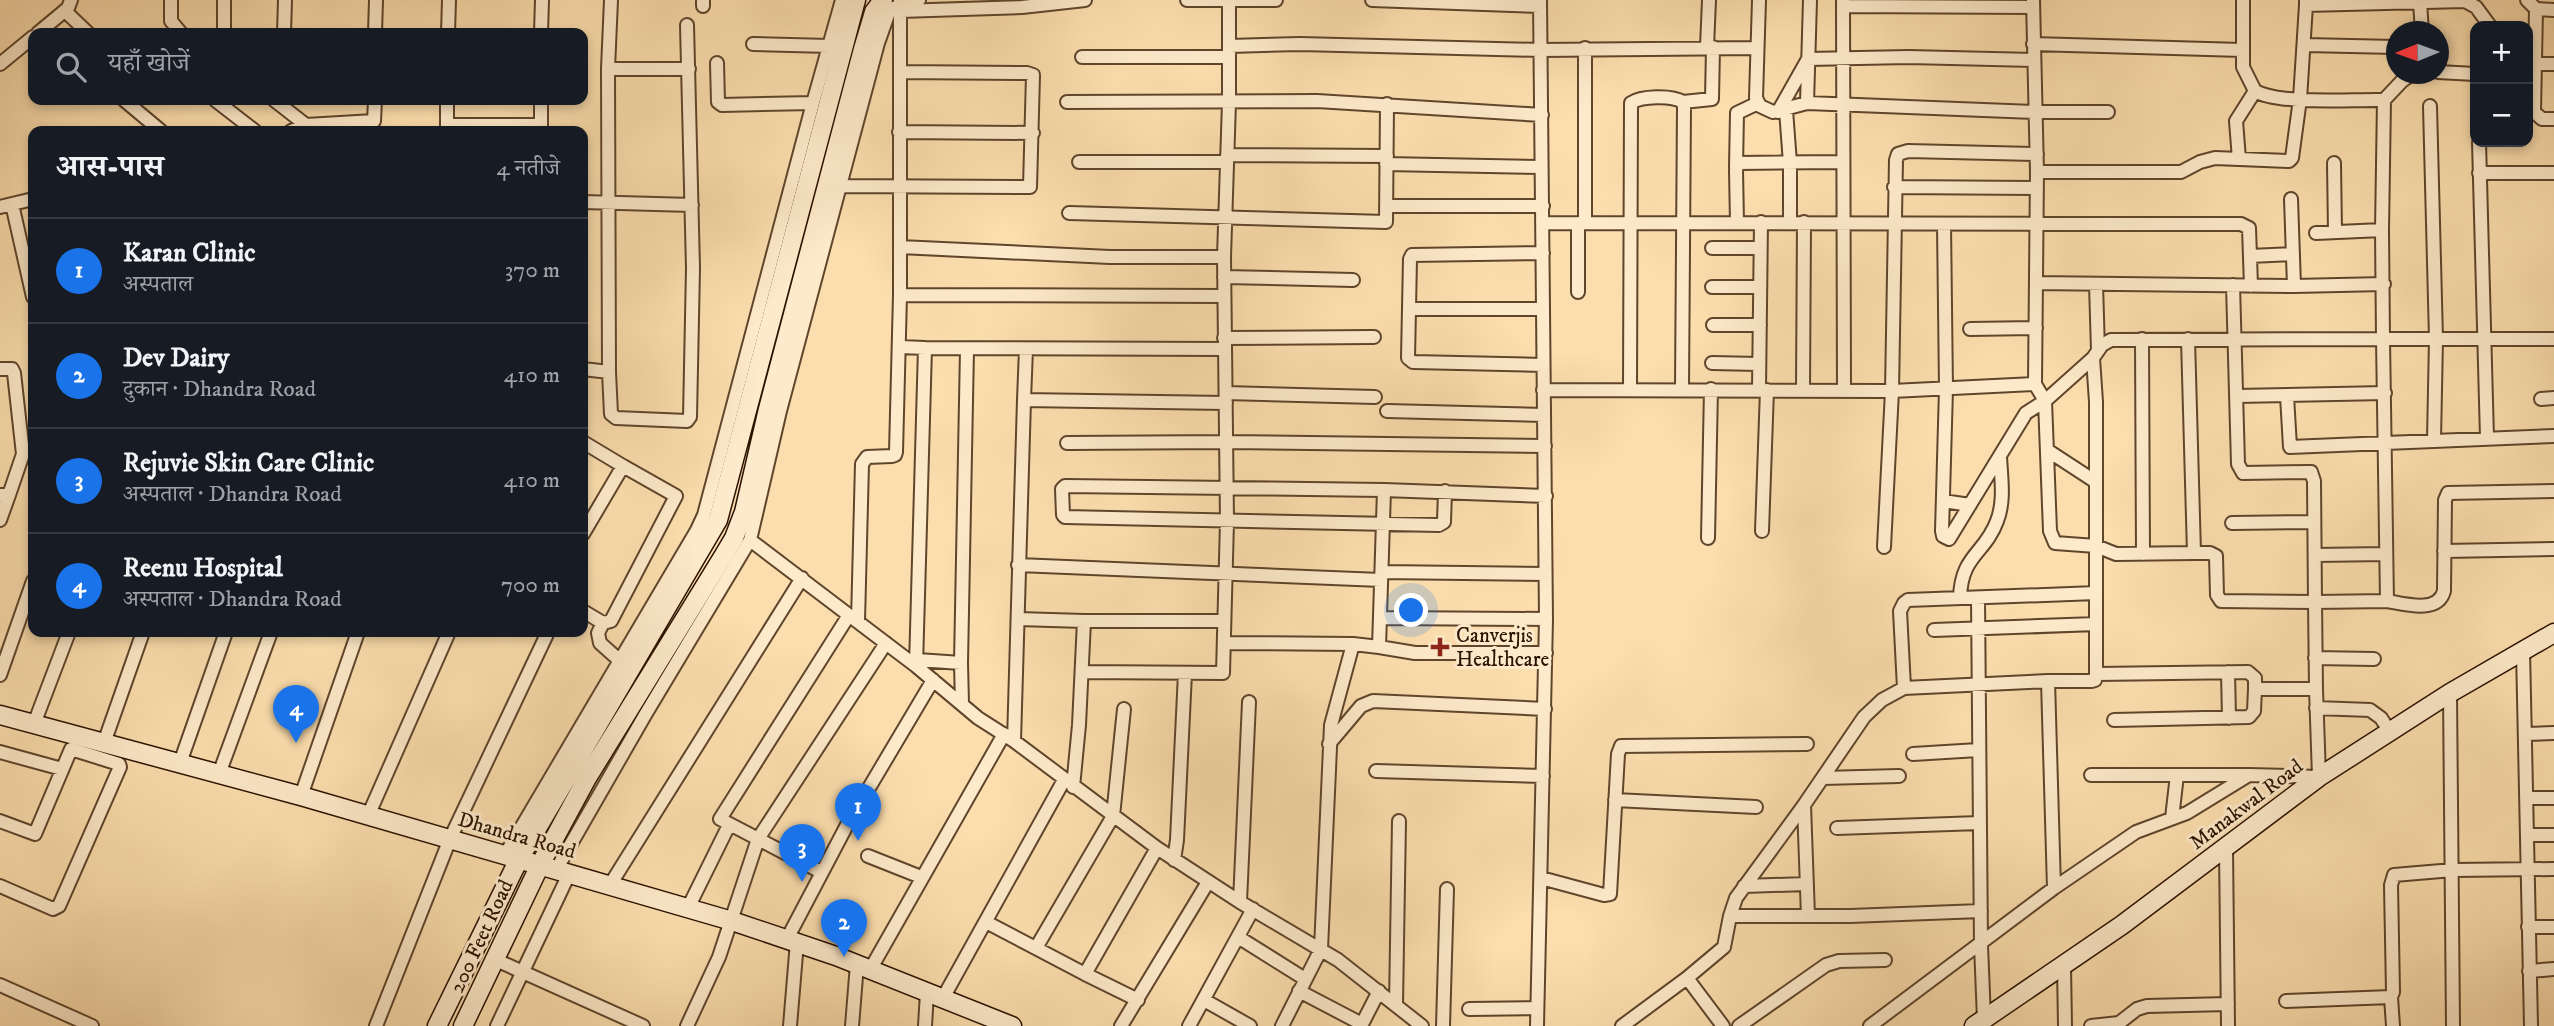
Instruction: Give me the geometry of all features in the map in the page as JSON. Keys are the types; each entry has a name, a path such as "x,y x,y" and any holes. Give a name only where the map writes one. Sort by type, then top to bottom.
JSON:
{"street":[{"path":"171,0 171,22 176,28"},
{"path":"224,0 224,28"},
{"path":"284,28 285,0"},
{"path":"375,28 376,0"},
{"path":"448,28 449,0"},
{"path":"541,28 542,0"},
{"path":"611,0 607,203 609,372 614,417 690,419 692,205 687,25"},
{"path":"437,1026 512,857 619,660 697,530 710,499 842,0"},
{"path":"512,857 718,520 856,0"},
{"path":"497,1026 523,972 555,870 750,540 780,411 886,19 895,4 919,0"},
{"path":"895,4 1022,7 1085,0"},
{"path":"1188,0 1276,0"},
{"path":"1372,0 1540,3 1546,653 1537,1026"},
{"path":"1630,390 1631,103 1639,99 1675,98 1683,102 1712,99 1709,0"},
{"path":"1759,0 1756,99 1765,110 1782,111 1807,103 2035,112 2108,112"},
{"path":"1807,103 1810,0"},
{"path":"2243,0 2243,66 2255,91 2267,96 2300,99 2384,100"},
{"path":"2037,172 2181,172 2207,159 2289,161 2292,158 2300,99 2306,3 2460,0 2472,3 2486,21"},
{"path":"1082,672 1223,673 1228,487 1224,257 1229,1"},
{"path":"2420,2 2421,21"},
{"path":"1844,390 1843,3 2033,4 2037,154 2035,384 2045,401 2051,539 2061,545 2096,546 2116,555 2210,553 2216,556 2217,595 2221,601 2386,601 2429,606 2438,604 2444,591 2445,500 2448,493 2554,491"},
{"path":"821,872 729,825 722,821 720,816 854,618 862,464 867,457 895,455 900,347 900,72 895,4"},
{"name":"200 Feet Road","path":"463,1026 496,960 555,870 593,767 739,527 777,371 874,12 895,4"},
{"path":"2531,5 2554,10"},
{"path":"44,28 68,6 84,28"},
{"path":"0,64 28,41"},
{"path":"753,44 829,46"},
{"path":"1082,57 1229,52 1300,44 1540,50 1757,48"},
{"path":"2033,44 2242,50"},
{"path":"2305,45 2386,47"},
{"path":"1578,292 1585,48"},
{"path":"1808,59 1909,57 2034,60"},
{"path":"1790,222 1790,163 1782,111 1808,59"},
{"path":"717,63 717,94 718,102 722,105 813,103"},
{"path":"2533,72 2554,64"},
{"path":"608,69 689,69"},
{"path":"839,186 1030,187 1034,78 1031,74 900,72"},
{"path":"2449,73 2470,74"},
{"path":"2386,601 2382,230 2384,100 2399,84"},
{"path":"2533,84 2534,112 2542,119 2554,119"},
{"path":"2239,159 2236,121 2255,91"},
{"path":"1067,103 1317,101 1542,115"},
{"path":"1682,389 1685,222 1683,102"},
{"path":"1737,223 1735,118 1740,111 1758,103"},
{"path":"1069,213 1384,222 1388,104"},
{"path":"130,105 154,126"},
{"path":"221,105 249,126"},
{"path":"283,105 306,125 373,121 375,105"},
{"path":"447,105 447,126"},
{"path":"541,105 541,126"},
{"path":"2430,106 2436,339 2434,440"},
{"path":"899,132 1033,133"},
{"path":"2479,147 2487,438"},
{"path":"1884,547 1892,391 1896,160 1902,152 2037,154"},
{"path":"1079,162 1387,160 1541,167"},
{"path":"1736,167 1743,163 1842,162"},
{"path":"2334,163 2335,232"},
{"path":"2479,173 2554,173"},
{"path":"1894,187 2037,188"},
{"path":"2291,199 2294,286"},
{"path":"28,200 6,205 28,248"},
{"path":"588,202 692,205"},
{"path":"1386,206 1543,206"},
{"path":"1761,222 1759,364 1763,390 1762,530"},
{"path":"1802,390 1804,222"},
{"path":"1543,223 2241,224 2249,228 2250,286"},
{"path":"1944,224 1946,389 1942,531 1945,538 1952,536 2026,413 2045,401 2111,340 2554,339"},
{"path":"2316,233 2382,230"},
{"path":"900,247 1110,257 1224,257"},
{"path":"1712,248 1760,248"},
{"path":"1543,253 1412,255 1409,309 1409,361 1543,365"},
{"path":"2250,256 2293,254"},
{"path":"1224,277 1353,280"},
{"path":"2036,283 2250,286 2384,284"},
{"path":"1622,1026 1724,947 1736,898 1804,806 1864,718 1882,700 1904,688 2095,680 2096,284"},
{"path":"2091,775 2319,777 2313,476 2311,472 2249,473 2240,470 2234,285"},
{"path":"1712,287 1760,287"},
{"path":"900,295 1224,296"},
{"path":"1409,309 1543,309"},
{"path":"1713,325 1760,325"},
{"path":"1970,329 2036,328"},
{"path":"900,347 1026,349 1374,337"},
{"path":"2142,339 2143,555"},
{"path":"2188,339 2193,554"},
{"path":"917,663 925,348"},
{"path":"962,704 967,349"},
{"path":"852,1026 863,967 1009,737 1018,619 1026,349"},
{"path":"1712,363 1759,364"},
{"path":"0,369 12,369 23,447 22,463 4,495 0,520"},
{"path":"588,370 609,372"},
{"path":"1543,390 1892,391 2035,384"},
{"path":"1708,538 1711,389"},
{"path":"2237,396 2385,393"},
{"path":"2287,396 2291,472"},
{"path":"1024,400 1376,397"},
{"path":"1388,411 1544,415"},
{"path":"2290,447 2554,436"},
{"path":"1067,443 1545,446"},
{"path":"588,445 676,496 611,621 603,623 588,614"},
{"path":"2047,450 2096,482"},
{"path":"1960,598 1964,570 1998,519 2002,494 2000,455"},
{"path":"588,526 623,466"},
{"path":"1445,491 1442,525 1065,517 1062,489 1065,486 1228,487 1445,491 1546,496"},
{"path":"1379,647 1384,490"},
{"path":"1943,501 1970,505"},
{"path":"2232,523 2314,522"},
{"path":"750,540 886,643 917,663 962,704 1157,848 1240,902 1338,960 1422,1026"},
{"path":"2444,551 2554,549"},
{"path":"2315,555 2386,554"},
{"path":"1018,565 1224,575 1545,574"},
{"path":"610,886 802,579"},
{"path":"1904,688 1900,611 1909,600 2096,593"},
{"path":"0,675 28,595"},
{"path":"1978,598 1981,911 1979,1023"},
{"path":"1381,618 1546,619"},
{"path":"1018,619 1223,621"},
{"path":"925,1026 935,995 986,922 1069,783 1082,672 1084,621"},
{"path":"603,623 598,633 600,643 619,660"},
{"path":"1934,631 2096,624"},
{"name":"Manakwal Road","path":"1979,1023 2226,849 2319,777 2450,693 2554,633"},
{"path":"34,724 67,637"},
{"path":"104,743 141,637"},
{"path":"180,763 224,637"},
{"path":"219,774 269,637"},
{"path":"301,796 356,637"},
{"path":"368,816 447,637"},
{"path":"376,1026 450,839 546,637"},
{"path":"687,1026 719,957 758,839 886,643"},
{"path":"1224,643 1353,644 1415,653 1546,653"},
{"path":"1282,1026 1321,949 1329,744 1331,725 1353,644"},
{"path":"2523,650 2531,1026"},
{"path":"2315,658 2374,659"},
{"path":"917,663 961,663"},
{"path":"2228,672 2228,718"},
{"path":"1174,860 1185,673"},
{"path":"2096,674 2253,674 2255,689 2252,715 2228,718 2114,720"},
{"path":"790,1026 792,941 821,872 933,680"},
{"path":"2048,681 2054,888"},
{"path":"2255,689 2316,689"},
{"path":"2450,693 2454,1026"},
{"path":"1329,744 1361,706 1373,701 1545,709"},
{"path":"1240,902 1250,702"},
{"path":"2316,708 2370,710 2381,718 2389,732"},
{"path":"1036,948 1113,816 1125,709"},
{"name":"Dhandra Road","path":"0,715 301,796 732,921 935,995 988,1021 1012,1026"},
{"path":"2526,734 2554,733"},
{"path":"1541,878 1604,895 1609,894 1618,754 1621,746 1807,744"},
{"path":"0,821 35,834 68,751 74,748 116,762 120,767 59,906 53,909 0,886"},
{"path":"1913,754 1978,750"},
{"path":"0,752 62,769"},
{"path":"1377,771 1543,776"},
{"path":"2172,818 2177,775"},
{"path":"1870,1026 2054,888 2127,837 2197,807 2249,775"},
{"path":"1823,778 1899,776"},
{"path":"2527,798 2554,798"},
{"path":"1615,800 1756,807"},
{"path":"1804,806 1808,916"},
{"path":"1396,1004 1399,821"},
{"path":"1837,828 1979,823"},
{"path":"688,908 729,825"},
{"path":"2528,835 2554,835"},
{"path":"1085,974 1157,848"},
{"path":"2226,849 2228,1026"},
{"path":"869,856 921,877"},
{"path":"2393,1026 2391,885 2394,875 2453,870 2554,869"},
{"path":"1121,1026 1208,882"},
{"path":"1744,886 1807,884"},
{"path":"1443,1026 1447,888"},
{"path":"1189,1026 1252,909"},
{"path":"1730,916 1981,911"},
{"path":"986,922 1138,1000"},
{"path":"2528,927 2554,927"},
{"path":"1238,937 1361,1025 1379,991"},
{"path":"496,960 623,1022 643,1026"},
{"path":"1739,1026 1826,965 1839,961 1885,960"},
{"path":"2064,965 2065,1026"},
{"path":"2529,971 2554,970"},
{"path":"1687,978 1723,1026"},
{"path":"0,985 92,1026"},
{"path":"2286,1001 2391,997"},
{"path":"1204,1000 1250,1026"},
{"path":"2091,1026 2119,1025 2137,1010 2147,1006 2228,1004"},
{"path":"1469,1009 1536,1008"}],"place":[{"name":"Canverjis Healthcare","path":"1440,647"},
{"name":"Reenu Hospital","path":"296,743"},
{"name":"Karan Clinic","path":"858,841"},
{"name":"Rejuvie Skin Care Clinic","path":"802,882"},
{"name":"Dev Dairy","path":"844,957"}]}
